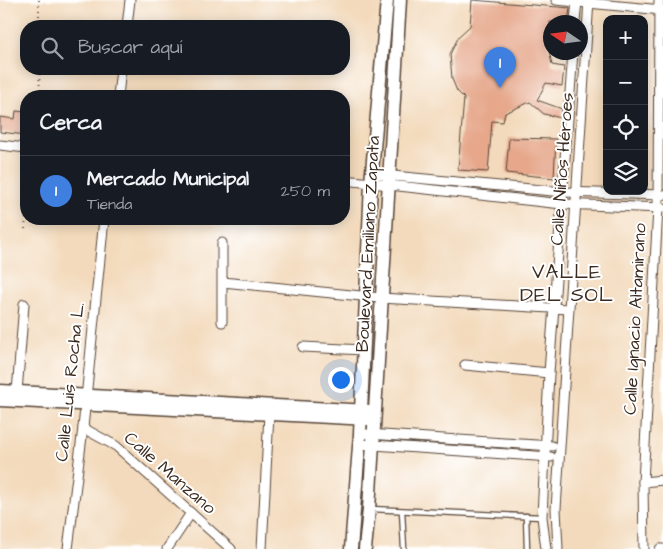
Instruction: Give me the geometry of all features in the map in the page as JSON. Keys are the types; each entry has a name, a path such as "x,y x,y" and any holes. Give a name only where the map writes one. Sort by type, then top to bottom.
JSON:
{"street":[{"path":"128,20 130,0"},
{"name":"Boulevard Emiliano Zapata","path":"351,549 360,439 372,178 387,0"},
{"name":"Boulevard Emiliano Zapata","path":"365,549 374,440 400,0"},
{"path":"556,0 589,1 661,10"},
{"name":"Calle Ignacio Altamirano","path":"644,549 642,482 661,195 661,10 659,0"},
{"path":"576,15 577,1"},
{"name":"Calle Niños Héroes","path":"558,549 556,509 589,1"},
{"name":"Calle Niños Héroes","path":"546,549 542,517 549,373 572,60"},
{"path":"119,90 121,75"},
{"path":"0,145 20,147"},
{"path":"350,180 372,178 562,204 660,208"},
{"path":"389,180 577,193 661,195"},
{"name":"Calle Luis Rocha L.","path":"68,549 83,428 103,225"},
{"path":"222,243 222,322"},
{"path":"223,282 382,298 554,309 568,308"},
{"path":"17,392 24,304"},
{"path":"303,347 364,350"},
{"path":"465,365 549,373"},
{"path":"0,391 85,401 269,414 361,415"},
{"path":"0,400 85,401 375,416"},
{"path":"262,549 269,414"},
{"name":"Calle Manzano","path":"83,428 116,446 231,549"},
{"path":"360,439 559,457"},
{"path":"374,440 560,446"},
{"path":"642,482 663,480"},
{"path":"167,549 190,513"}],"lane":[{"path":"369,509 542,517"},
{"path":"402,511 404,549"},
{"path":"526,516 527,549"}],"path":[{"path":"39,0 39,20"},
{"path":"39,75 40,90"},
{"path":"25,225 25,230"}],"building":[{"path":"472,0 570,8 569,15 543,15 543,60 551,60 552,65 564,67 562,86 546,83 537,100 562,109 561,118 544,114 530,102 505,113 503,122 492,121 488,172 458,170 464,98 457,91 452,79 450,54 459,36 470,26"},
{"path":"16,111 20,111 20,134 0,132 0,117 15,119"},
{"path":"509,138 556,139 554,178 506,173"}],"place":[{"name":"Mercado Municipal","path":"500,88"}],"district":[{"name":"VALLE DEL SOL","path":"567,284"}]}
